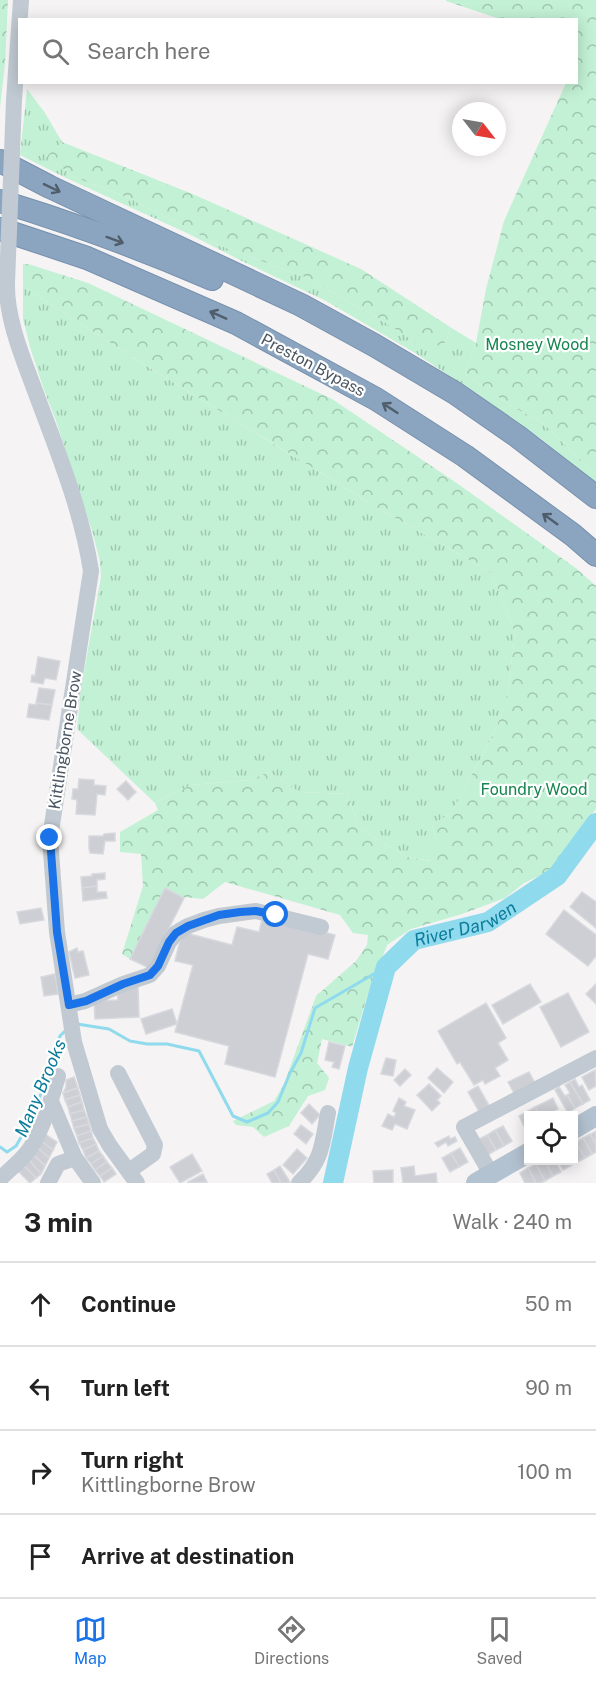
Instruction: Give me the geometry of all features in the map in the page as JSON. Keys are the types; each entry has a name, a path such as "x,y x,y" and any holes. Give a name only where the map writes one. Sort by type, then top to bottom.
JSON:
{"highway":[{"path":"0,160 50,187 302,305 374,345 455,393 517,436 596,496"},
{"path":"0,201 165,258 301,318 365,354 467,418 596,513"},
{"name":"Preston Bypass","path":"0,229 87,258 236,323 376,399 465,456 573,535 596,555"}],"main road":[{"path":"578,1126 596,1116"},
{"path":"483,1179 524,1156"}],"street":[{"name":"Kittlingborne Brow","path":"20,18 21,0"},
{"name":"Kittlingborne Brow","path":"18,50 5,290 16,339 78,513 91,571 50,838 57,932 74,1042 100,1129 133,1177"},
{"path":"69,1005 86,1001 123,984 150,975 158,966 169,942 176,933 188,926 219,915 256,911 321,927"},
{"path":"483,1179 464,1127 596,1058"},
{"path":"118,1073 155,1145 153,1154 133,1177"},
{"path":"0,1179 25,1155 38,1132 58,1077"},
{"path":"51,1101 75,1158 93,1183"},
{"path":"298,1183 306,1176 319,1157 328,1113"},
{"path":"48,1183 58,1164 75,1158"}],"green space":[{"path":"0,0 8,0 0,108"},
{"name":"Mosney Wood","path":"596,0 596,475 542,422 513,407 465,374 476,343 486,289 504,221 566,84 578,84 578,18 497,18 446,1"},
{"path":"27,89 62,142 47,156 74,177 131,199 221,246 305,277 380,319 427,349 446,342 450,327 476,343 465,374 513,407 542,422 596,475 596,483 540,438 476,393 415,353 326,301 20,155"},
{"path":"62,142 195,195 361,269 450,327 446,342 427,350 380,319 305,277 221,246 131,199 74,177 47,156"},
{"name":"Foundry Wood","path":"23,264 88,283 332,399 458,484 577,569 596,586 596,809 548,872 524,883 505,898 411,929 387,945 368,994 352,1047 322,1039 317,1063 329,1078 325,1090 308,1096 289,1126 264,1137 253,1127 236,1125 233,1121 274,1101 284,1084 316,996 356,961 367,945 368,935 353,933 340,915 225,882 203,899 183,897 165,889 130,959 122,954 143,886 141,854 120,852 120,832 158,810 155,803 191,785 250,780 269,772 299,792 348,794 358,827 407,857 430,861 436,839 432,825 452,812 494,733 507,700 515,633 492,573 378,508 129,355 23,286"},
{"path":"23,286 132,357 378,508 492,573 515,633 507,700 494,733 452,812 432,825 436,839 431,861 407,857 358,827 348,794 299,792 269,772 250,780 191,785 155,803 77,729 81,688 101,577 100,562 93,534 30,347 23,319"}],"building":[{"path":"38,657 60,661 56,680 45,678 43,684 31,682 32,675 35,676"},
{"path":"39,688 55,690 52,705 36,703"},
{"path":"36,703 52,705 49,720 27,717 29,704 36,705"},
{"path":"79,779 94,780 94,785 106,786 105,795 97,794 95,815 76,814 77,800 72,799 73,789 78,789"},
{"path":"126,781 136,792 128,800 117,789"},
{"path":"115,833 115,841 105,841 103,854 90,853 89,836"},
{"path":"105,873 105,879 97,880 97,886 82,888 81,877"},
{"path":"97,886 97,892 106,892 107,898 83,901 82,888"},
{"path":"165,888 184,898 149,968 130,959"},
{"path":"582,892 596,902 596,928 570,907"},
{"path":"41,908 44,920 20,924 17,912"},
{"path":"564,910 596,935 596,956 588,966 546,934"},
{"path":"263,916 335,935 328,959 308,954 275,1077 225,1064 229,1046 175,1032 193,965 175,961 182,932 232,945 237,927 259,932"},
{"path":"77,948 78,952 83,951 89,975 75,978 69,952"},
{"path":"55,974 58,994 44,996 41,977"},
{"path":"530,984 541,1002 503,1024 492,1005"},
{"path":"596,984 596,1004 586,994"},
{"path":"138,986 139,1017 95,1019 94,1001 118,1000 117,987"},
{"path":"568,993 589,1032 561,1047 540,1007"},
{"path":"486,1003 506,1038 498,1043 508,1060 495,1068 500,1076 485,1084 483,1080 474,1085 460,1062 457,1064 438,1031"},
{"path":"172,1009 177,1024 146,1034 141,1019"},
{"path":"329,1042 345,1046 339,1069 332,1067 334,1062 325,1060"},
{"path":"386,1058 396,1060 393,1076 381,1074"},
{"path":"437,1068 453,1082 444,1093 428,1078"},
{"path":"405,1069 411,1075 400,1086 394,1080"},
{"path":"595,1070 596,1086 589,1090 582,1077"},
{"path":"529,1072 536,1085 515,1095 508,1082"},
{"path":"74,1077 78,1088 63,1093 66,1080"},
{"path":"575,1079 579,1087 582,1085 590,1100 583,1104 570,1082"},
{"path":"570,1082 583,1104 575,1108 567,1095 570,1093 565,1085"},
{"path":"429,1084 441,1096 437,1100 440,1103 432,1111 417,1095"},
{"path":"478,1086 491,1109 481,1115 468,1092"},
{"path":"559,1087 575,1108 567,1111 555,1090"},
{"path":"78,1088 80,1095 65,1100 63,1093"},
{"path":"80,1095 82,1102 68,1107 65,1100"},
{"path":"399,1098 406,1102 404,1106 415,1110 407,1129 395,1124 392,1130 382,1126 388,1114 394,1117 396,1113 393,1111"},
{"path":"553,1098 558,1109 537,1111 535,1107"},
{"path":"82,1102 84,1110 70,1114 68,1107"},
{"path":"309,1104 320,1115 312,1124 301,1113"},
{"path":"84,1110 87,1117 72,1121 70,1114"},
{"path":"524,1113 524,1126 519,1116"},
{"path":"87,1117 89,1124 74,1128 72,1121"},
{"path":"89,1124 91,1131 77,1136 74,1128"},
{"path":"301,1125 313,1134 306,1144 294,1134"},
{"path":"503,1126 512,1141 504,1146 495,1130"},
{"path":"495,1130 504,1146 496,1150 487,1135"},
{"path":"91,1131 93,1138 79,1143 77,1136"},
{"path":"596,1131 596,1152 578,1162 578,1142"},
{"path":"45,1134 57,1142 53,1150 41,1141"},
{"path":"590,1134 596,1144 596,1152 592,1154 583,1138"},
{"path":"487,1135 496,1150 488,1155 479,1139"},
{"path":"449,1136 450,1139 455,1137 457,1141 448,1146 446,1142 438,1147 435,1143"},
{"path":"93,1138 96,1144 83,1150 79,1143"},
{"path":"583,1138 592,1154 585,1158 578,1141"},
{"path":"41,1141 53,1150 49,1158 38,1148"},
{"path":"96,1144 99,1151 86,1158 83,1150"},
{"path":"578,1146 585,1158 578,1162"},
{"path":"38,1148 49,1158 45,1166 34,1155"},
{"path":"460,1148 468,1162 459,1167 451,1153"},
{"path":"297,1149 307,1158 293,1174 283,1165"},
{"path":"99,1151 103,1156 91,1164 86,1158"},
{"path":"451,1153 459,1167 450,1172 442,1158"},
{"path":"192,1154 202,1171 180,1183 170,1167"},
{"path":"34,1155 45,1166 41,1174 30,1161"},
{"path":"103,1156 107,1162 95,1170 91,1164"},
{"path":"30,1161 41,1174 36,1178 24,1166"},
{"path":"107,1162 112,1168 100,1176 95,1170"},
{"path":"537,1165 547,1165 553,1176 545,1181"},
{"path":"537,1165 545,1181 536,1183 528,1168"},
{"path":"547,1165 558,1165 561,1172 553,1176"},
{"path":"560,1165 572,1165 563,1170"},
{"path":"24,1166 36,1178 30,1183 18,1171"},
{"path":"280,1166 290,1182 281,1183 274,1170"},
{"path":"414,1166 415,1176 436,1173 437,1183 403,1183 401,1168"},
{"path":"112,1168 116,1174 104,1182 100,1176"},
{"path":"528,1168 536,1183 525,1183 520,1173"},
{"path":"274,1170 281,1183 272,1183 267,1174"},
{"path":"393,1170 393,1183 374,1183 373,1171"},
{"path":"203,1174 207,1182 188,1183 188,1182"}],"waterway":[{"name":"River Darwen","path":"333,1183 358,1068 386,967 414,940 488,922 557,876 596,823"},
{"name":"Many Brooks","path":"77,1024 109,1029 130,1041 167,1044 199,1051 233,1116 247,1122 268,1113 278,1102 301,1053 315,1008 386,967"},
{"name":"Many Brooks","path":"0,1147 7,1152 16,1146 31,1120 60,1036 67,1029"}],"route":[{"path":"50,838 57,932 69,1005 86,1001 123,984 150,975 158,966 169,942 176,933 188,926 219,915 240,912 256,911 276,915"}]}
